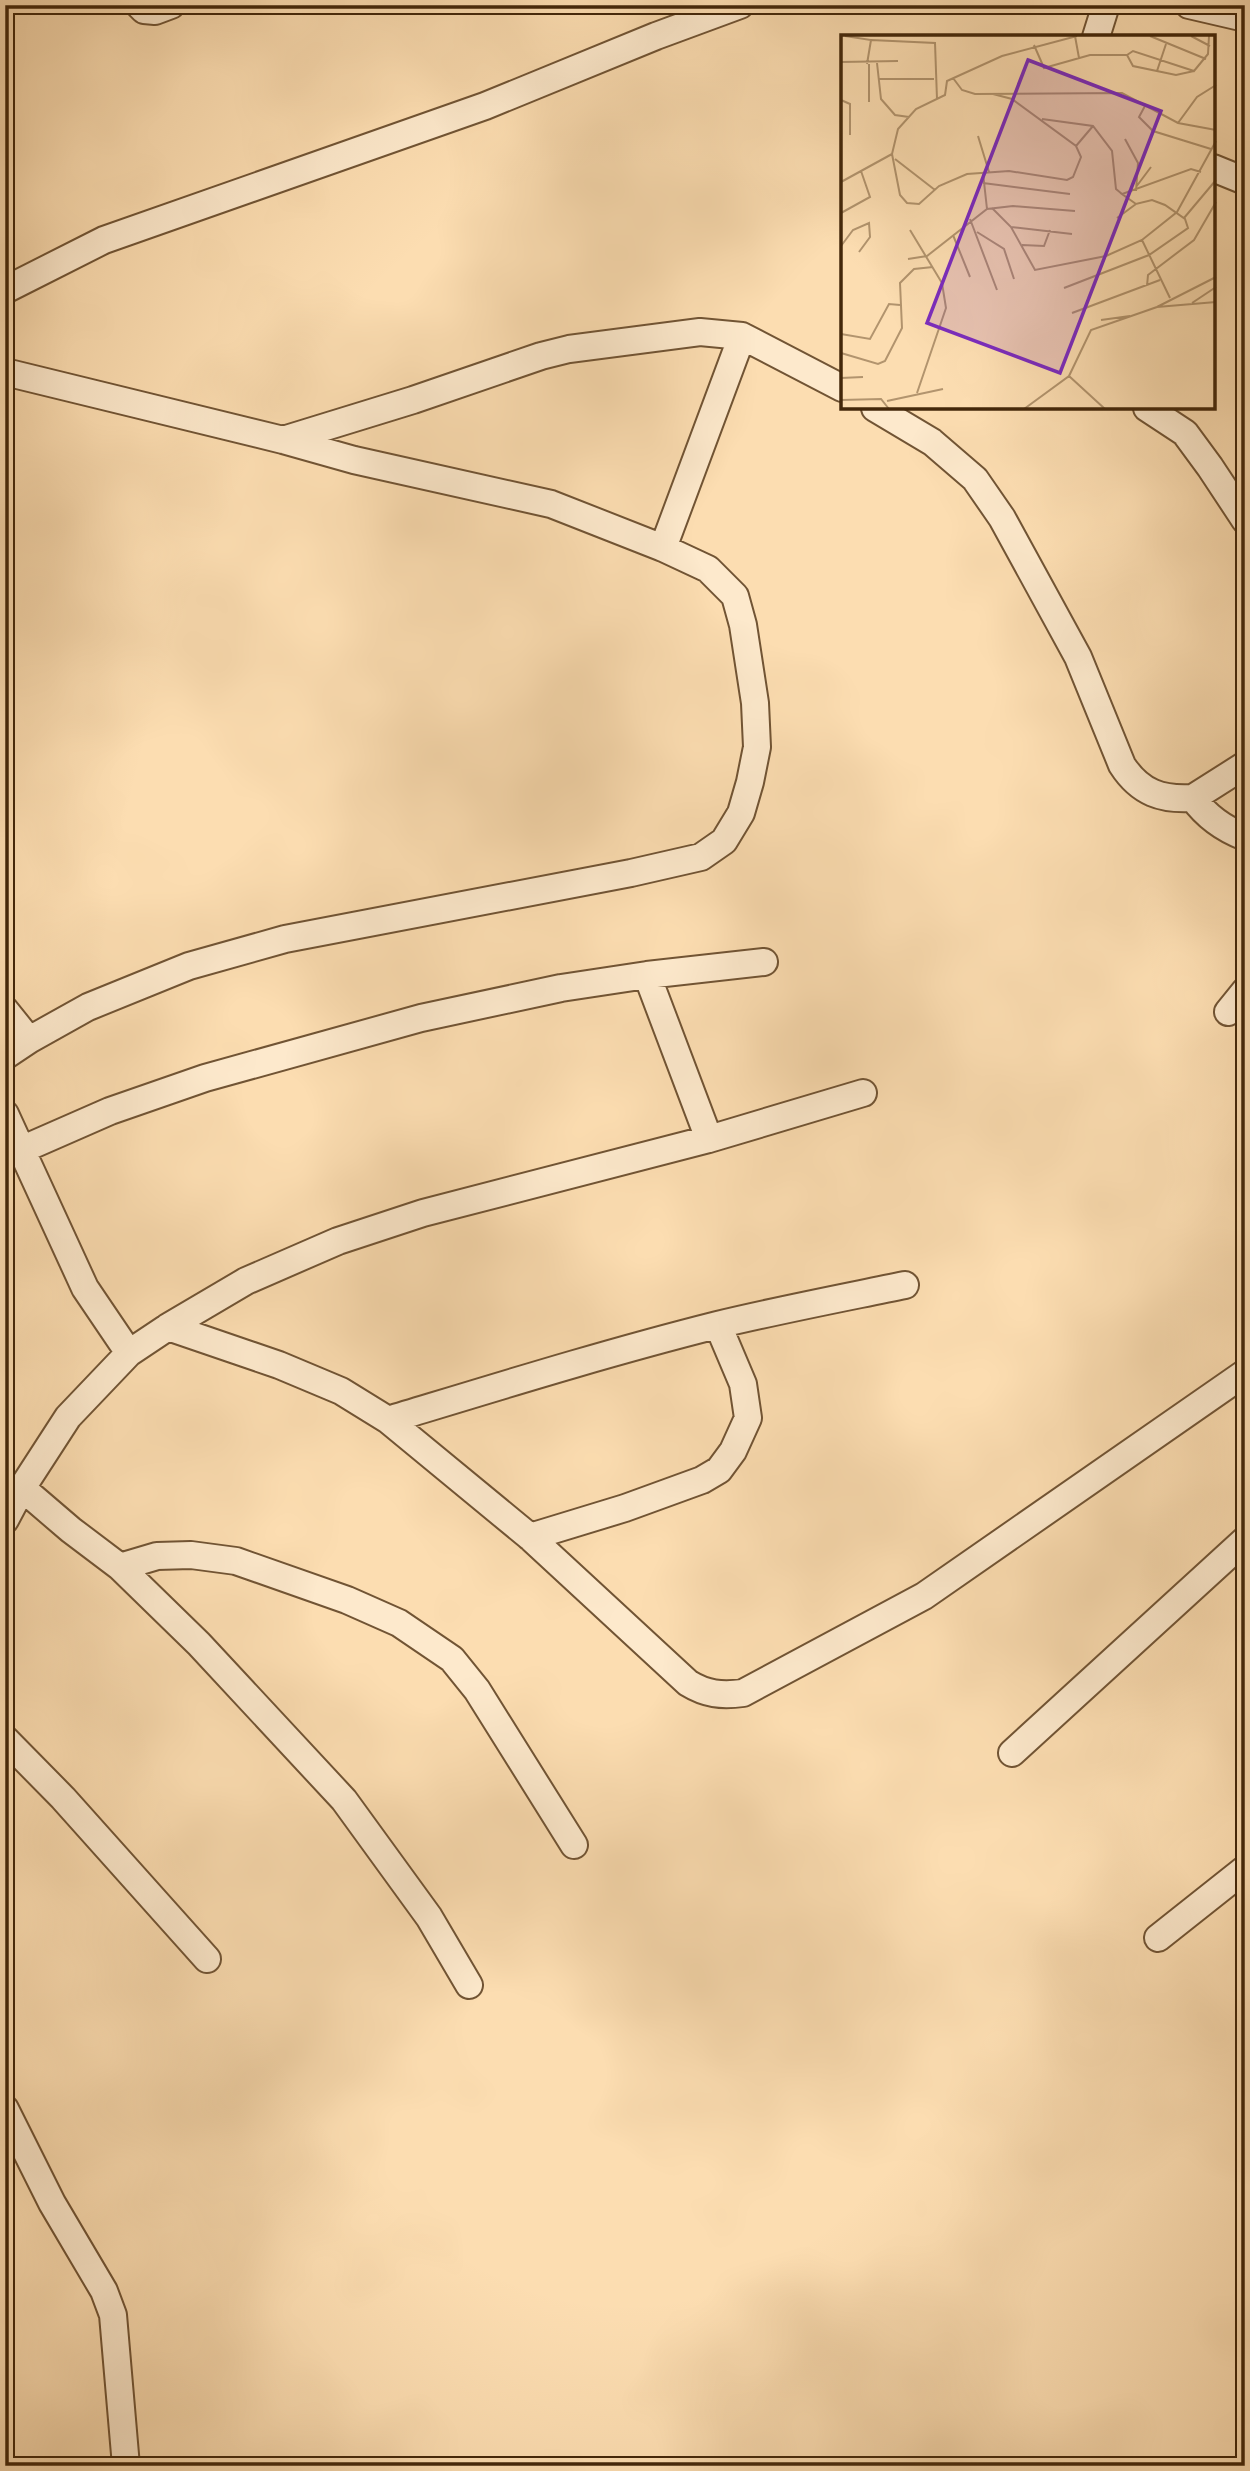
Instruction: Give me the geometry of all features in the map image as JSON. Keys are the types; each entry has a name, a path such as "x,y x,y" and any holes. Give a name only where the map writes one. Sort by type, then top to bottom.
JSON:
{"street":[{"path":"139,5 144,10 155,11 171,5"},
{"path":"5,290 104,240 485,106 656,36 740,5"},
{"path":"1097,35 1106,5"},
{"path":"1189,5 1245,18"},
{"path":"1215,169 1245,181"},
{"path":"283,440 413,400 541,356 569,349 700,332 742,336 841,387"},
{"path":"663,548 742,336"},
{"path":"5,372 354,460 551,504 663,548 708,569 734,596 743,625 755,704 757,747 741,813 724,841 701,857 631,873 285,939 189,966 88,1007 5,1056"},
{"path":"878,410 941,449 975,480 1002,518 1078,657 1122,765 1131,779 1144,789 1171,800 1193,798 1245,765"},
{"path":"1150,410 1185,433 1245,520"},
{"path":"1193,798 1200,808 1229,831 1245,837"},
{"path":"21,1150 110,1111 205,1078 421,1018 561,988 764,962"},
{"path":"647,975 709,1139"},
{"path":"1228,1012 1245,991"},
{"path":"5,1010 29,1040"},
{"path":"5,1520 22,1488 68,1417 129,1353 246,1281 338,1241 423,1213 709,1139 863,1093"},
{"path":"5,1114 85,1288 129,1353"},
{"path":"388,1420 606,1355 718,1325 905,1285"},
{"path":"530,1537 625,1508 702,1480 719,1469 733,1451 748,1418 743,1384 718,1325"},
{"path":"168,1327 279,1365 341,1391 388,1420 530,1537 688,1683 701,1691 722,1696 743,1693 924,1595 1245,1373"},
{"path":"22,1488 120,1567 199,1644 344,1800 429,1917 468,1985"},
{"path":"1012,1754 1245,1540"},
{"path":"120,1567 157,1556 191,1555 236,1561 347,1600 399,1623 452,1660 477,1690 574,1845"},
{"path":"5,1739 71,1807 207,1959"},
{"path":"1158,1938 1245,1869"},
{"path":"5,2109 52,2203 104,2291 113,2315 126,2466"}]}
